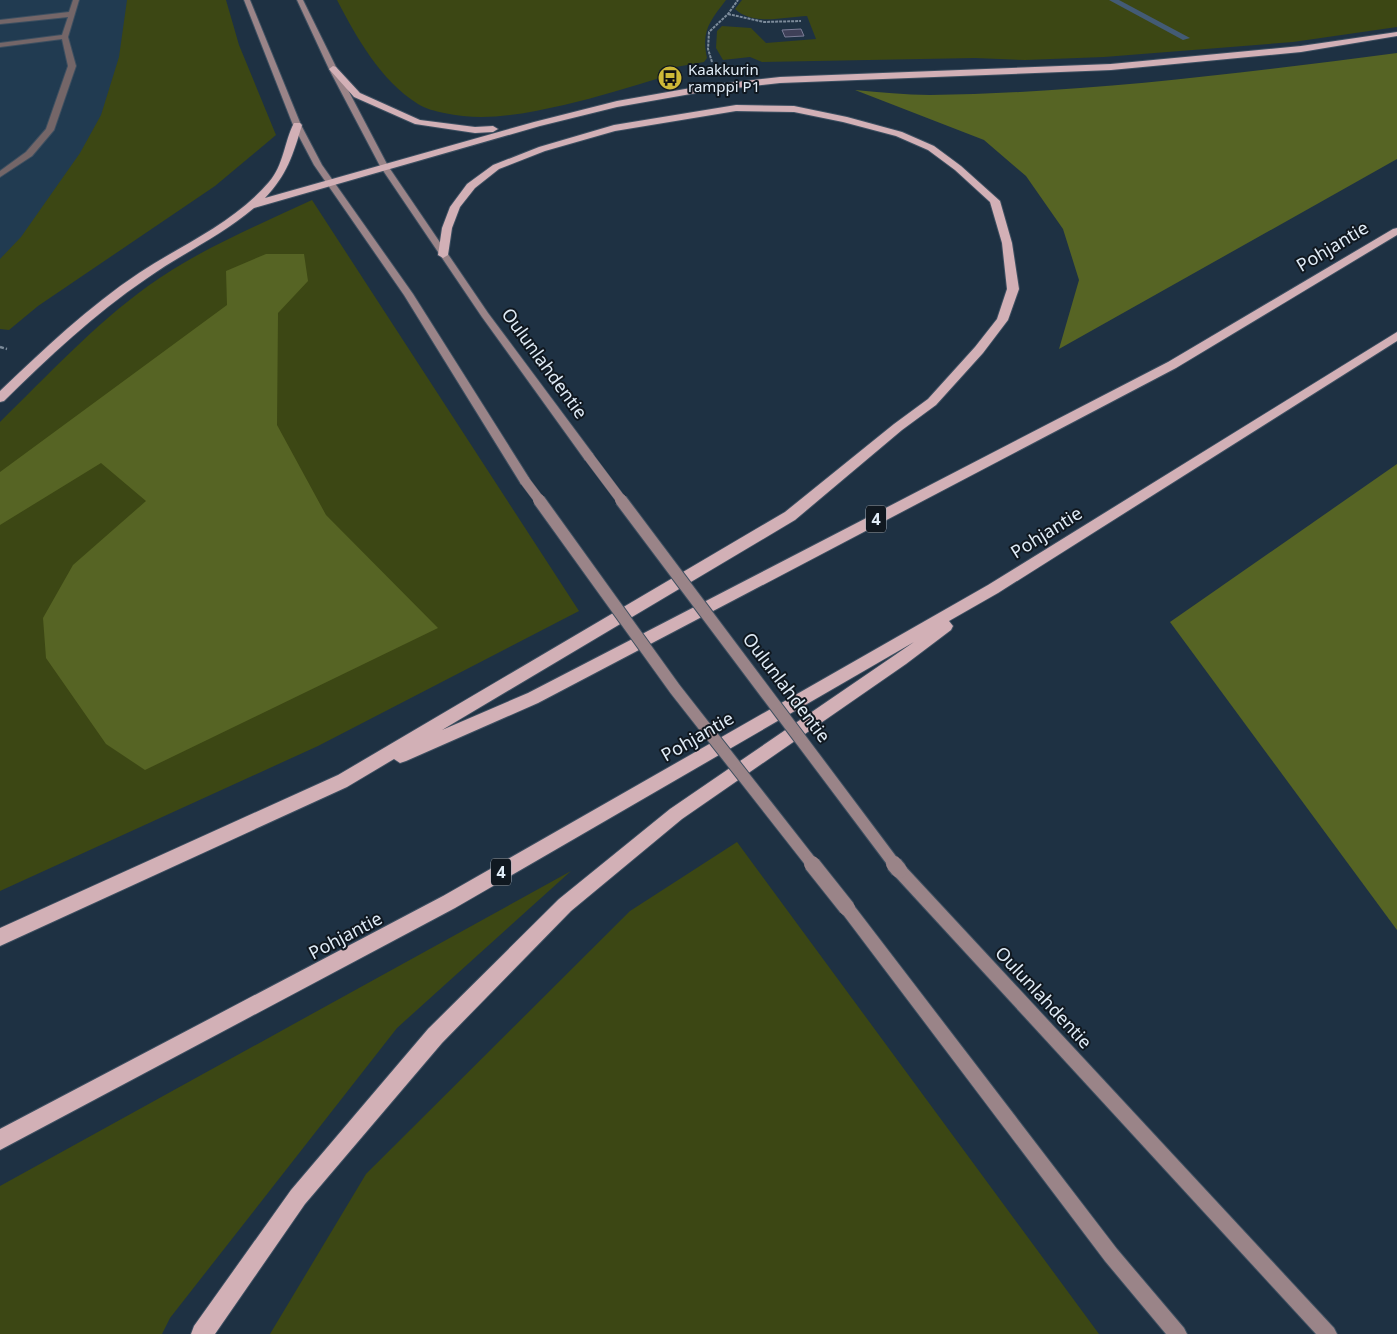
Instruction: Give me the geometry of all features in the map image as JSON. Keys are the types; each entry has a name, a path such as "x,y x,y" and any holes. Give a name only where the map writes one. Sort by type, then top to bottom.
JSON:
{"highway":[{"path":"250,206 384,166 537,124 618,104 702,89 780,80 1111,67 1301,49 1397,34"},
{"path":"333,69 358,95 418,122 475,130 537,124"},
{"path":"341,782 790,516 898,427 932,402 979,350 1002,320 1013,289 1007,243 995,201 958,168 931,148 899,134 844,119 794,109 736,108 614,128 542,149 496,167 471,186 455,207 447,228 443,255"},
{"path":"0,398 87,316 127,286 207,236 250,206 274,183 288,159 297,125"},
{"name":"Pohjantie","path":"0,937 341,782 533,698 1172,365 1397,231"},
{"name":"Pohjantie","path":"0,1140 449,902 994,589 1397,336"},
{"path":"202,1334 298,1197 435,1036 565,905 676,814 902,660 994,589"}],"main road":[{"path":"247,0 297,125 329,182 408,294 525,481 675,690 847,908 1111,1255 1178,1334"},
{"name":"Oulunlahdentie","path":"300,0 333,69 384,166 484,315 899,870 1328,1334"}],"lane":[{"path":"0,175 29,154 50,130 72,66 65,38 76,0"},
{"path":"0,22 72,14"},
{"path":"0,45 65,38"}],"path":[{"path":"712,65 708,49 709,32 728,14 738,0"},
{"path":"728,14 752,22 801,21"},
{"path":"0,347 7,349"}],"shaded area":[{"path":"0,0 132,0 125,56 105,115 85,153 0,267"}],"green space":[{"path":"127,0 226,0 239,45 276,135 215,186 38,306 9,330 0,329 0,259 21,237 80,153 101,115 119,57"},
{"path":"337,0 726,0 708,27 705,40 707,58 704,62 659,70 663,77 564,105 504,116 474,117 431,110 404,94 381,71 361,43"},
{"path":"742,0 1397,0 1397,27 1293,42 1104,57 1025,60 975,58 762,62 750,57 723,60 716,48 717,31 722,26 751,28 766,43 816,39 807,16 769,19 751,17 735,9"},
{"path":"1397,53 1397,159 1059,349 1079,280 1063,229 1026,176 984,140 855,90 930,95 1106,86 1223,75"},
{"path":"312,200 579,611 318,746 0,891 0,422 90,334 148,286 207,250"},
{"path":"266,254 304,254 308,281 278,313 277,425 326,515 438,628 145,770 106,744 46,658 43,618 73,565 146,501 101,463 0,525 0,472 227,305 226,271"},
{"path":"1397,464 1397,930 1170,622"},
{"path":"737,842 1099,1334 270,1334 366,1174 630,911"},
{"path":"571,871 397,1028 170,1318 162,1334 0,1334 0,1186"}],"building":[{"path":"801,29 804,36 785,37 782,30"}],"waterway":[{"path":"1113,0 1186,38"}],"place":[{"name":"Kaakkurin ramppi P1","path":"670,78"}]}
